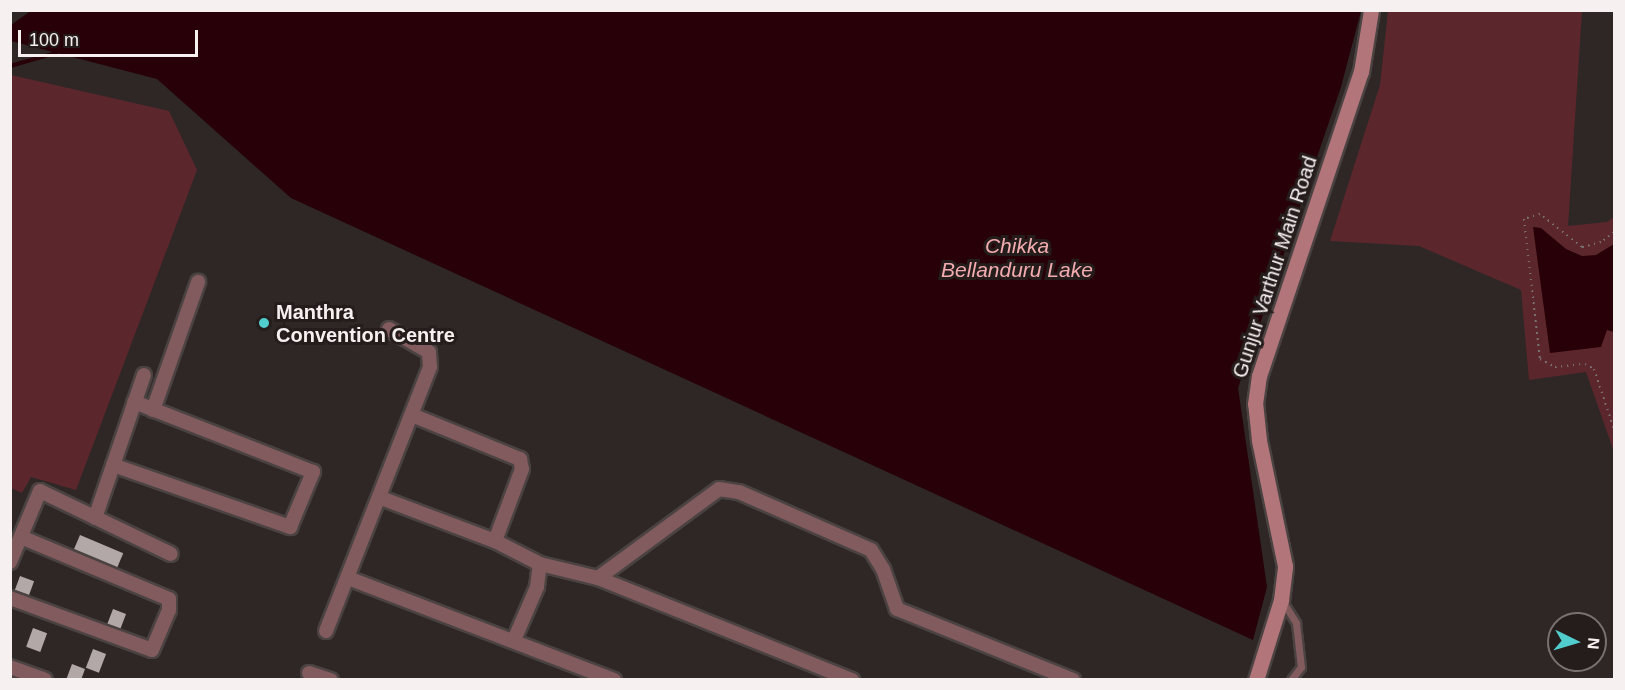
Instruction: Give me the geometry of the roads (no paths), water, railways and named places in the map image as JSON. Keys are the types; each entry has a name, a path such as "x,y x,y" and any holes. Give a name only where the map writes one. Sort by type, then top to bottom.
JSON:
{"main road":[{"name":"Gunjur Varthur Main Road","path":"1256,680 1281,600 1285,566 1258,440 1255,404 1259,376 1361,72 1371,10"}],"street":[{"path":"153,410 198,282"},
{"path":"326,631 381,498 430,367 429,352 389,330"},
{"path":"94,518 144,375"},
{"path":"113,465 290,527 314,472 134,402"},
{"path":"412,415 520,459 522,469 495,541"},
{"path":"598,578 719,489 739,492 871,550 882,569 897,609 1073,680"},
{"path":"10,562 40,492 171,554"},
{"path":"381,498 495,541 540,564 598,578 852,680"},
{"path":"10,598 152,650 169,610 169,599 21,537"},
{"path":"514,640 537,587 540,564"},
{"path":"348,578 614,680"},
{"path":"10,667 45,680"},
{"path":"309,673 331,680"}],"lane":[{"path":"1281,600 1296,623 1301,667 1291,680"}],"water":[{"name":"Chikka Bellanduru Lake","path":"32,10 1361,11 1341,87 1238,388 1267,587 1253,640 291,198 157,79 11,41 11,25"},
{"path":"1533,227 1541,228 1566,249 1582,256 1596,255 1614,244 1614,332 1607,330 1601,347 1550,353"}],"waterway":[{"path":"10,66 56,53"}],"place":[{"name":"Manthra Convention Centre","path":"264,323"}]}
